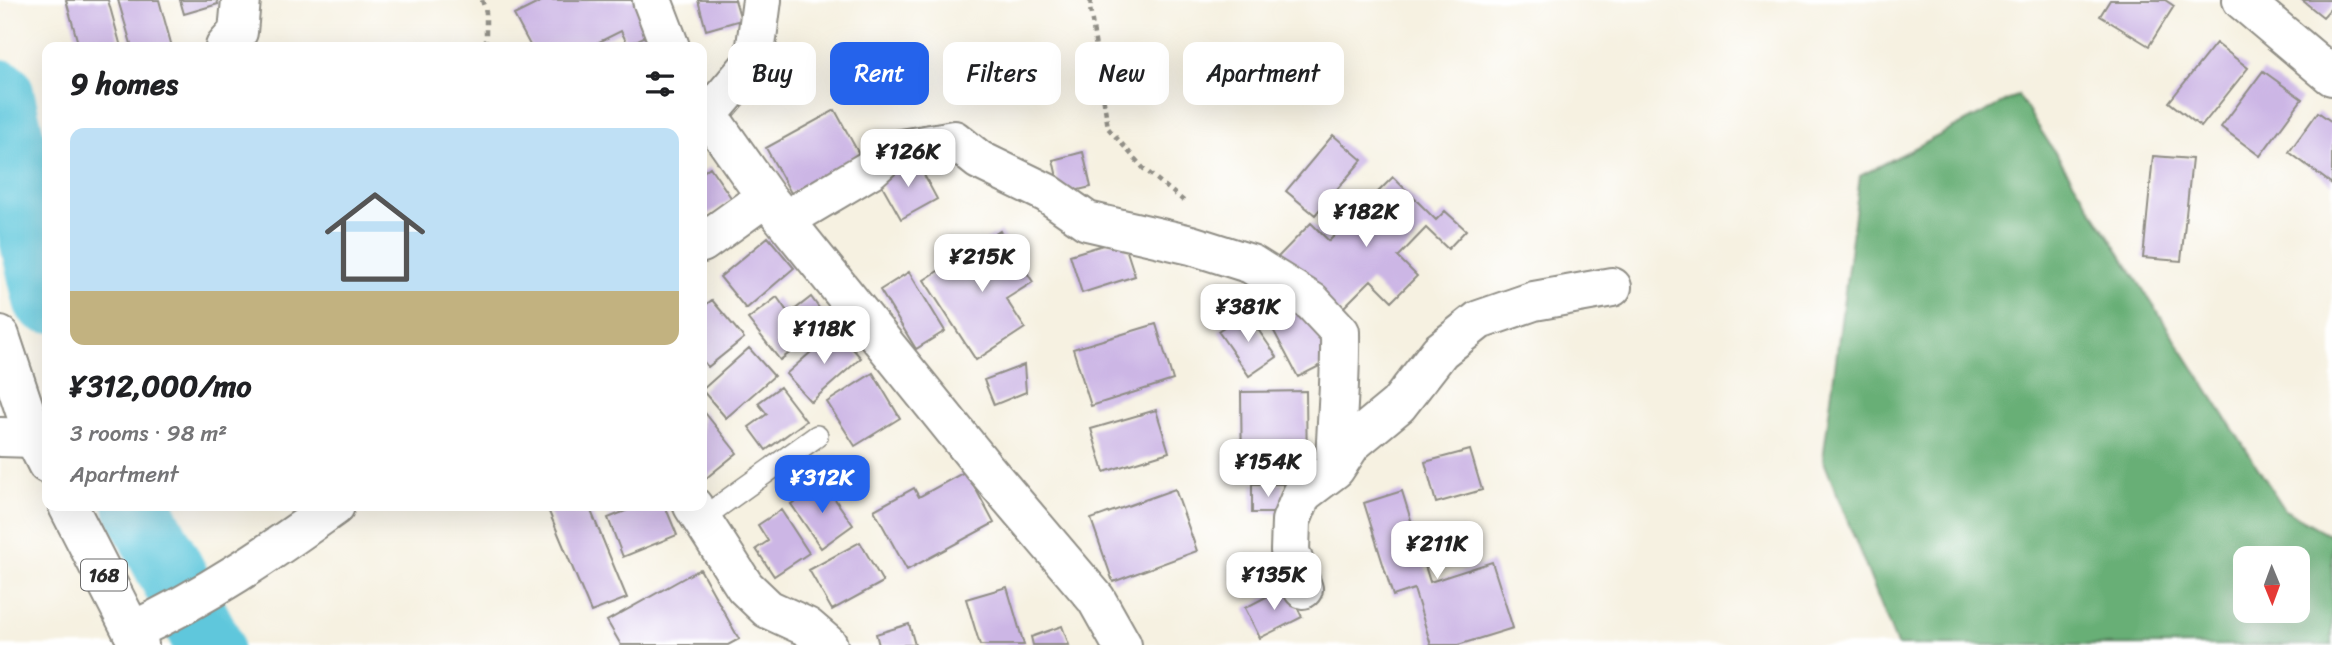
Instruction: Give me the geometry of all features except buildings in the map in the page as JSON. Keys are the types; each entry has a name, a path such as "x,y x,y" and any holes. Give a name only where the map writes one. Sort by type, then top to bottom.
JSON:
{"main road":[{"path":"229,42 238,32 242,0"},
{"path":"652,0 668,42"},
{"path":"707,108 754,61 762,0"},
{"path":"2242,0 2332,76"},
{"path":"707,113 776,208 984,467 1096,599 1122,645"},
{"path":"707,241 776,208 871,169 891,150 954,140 979,160 1047,193 1087,221 1191,244 1251,264 1312,302 1340,332 1341,378 1335,469"},
{"path":"1303,589 1290,551 1291,521 1302,494 1335,469 1352,443 1398,405 1440,351 1479,320 1534,301 1612,286"},
{"path":"0,336 27,446"},
{"name":"168","path":"71,511 135,638"},
{"path":"135,638 170,613 250,566 328,511"},
{"path":"697,512 745,587 768,609 807,627 828,645"}],"lane":[{"path":"707,506 817,436"}],"path":[{"path":"482,0 486,12 486,42"},
{"path":"1091,0 1108,128 1144,169 1188,204"}],"green space":[{"path":"2018,95 2285,510 2332,536 2332,645 1897,645 1823,459 1860,176"}],"waterway":[{"path":"0,93 42,277"},
{"path":"140,511 209,645"}]}
